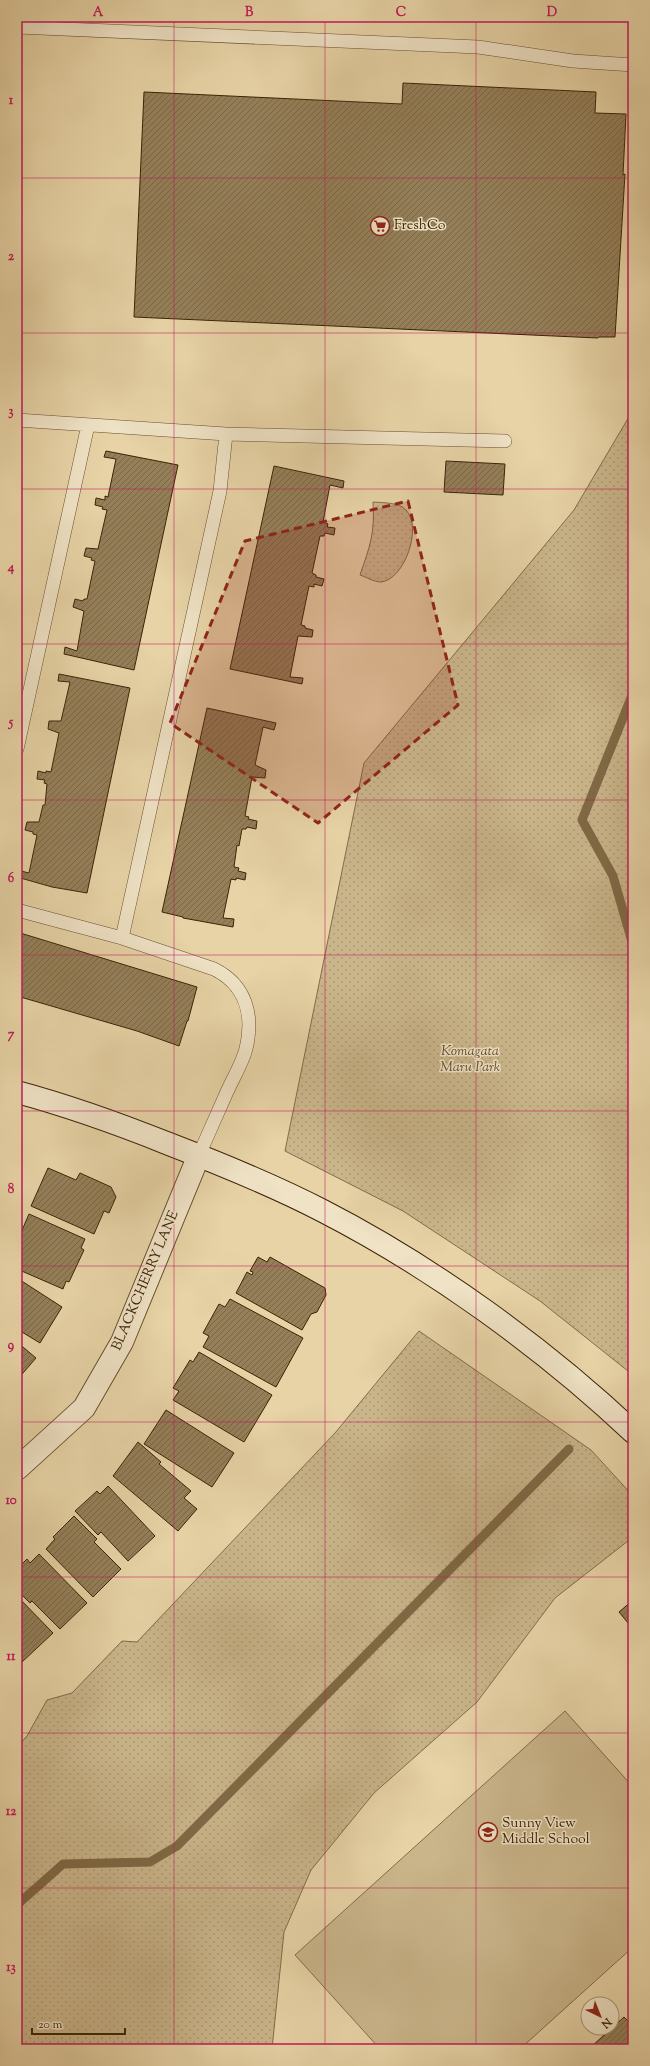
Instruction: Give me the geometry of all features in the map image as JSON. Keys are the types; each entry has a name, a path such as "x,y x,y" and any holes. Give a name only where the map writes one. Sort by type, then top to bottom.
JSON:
{"street":[{"path":"17,1092 122,1124 239,1171 323,1211 389,1248 453,1289 514,1333 573,1380 633,1432"},
{"name":"BLACKCHERRY LANE","path":"17,1469 84,1408 122,1342 199,1155"}],"lane":[{"path":"17,27 478,47 573,62 633,65"},
{"path":"17,420 226,434 505,441"},
{"path":"17,749 88,425"},
{"path":"122,938 220,491 226,434"},
{"path":"17,910 122,938 214,969 228,976 237,986 246,1002 248,1018 246,1049 199,1155"}],"highlighted area":[{"path":"408,501 458,705 318,823 170,723 245,541"}],"green space":[{"name":"Komagata Maru Park","path":"633,410 633,1375 540,1301 403,1211 285,1151 364,763 574,510"},
{"path":"373,502 391,503 403,507 411,518 412,540 404,563 389,579 381,582 360,575 371,539"},
{"path":"419,1331 591,1450 633,1496 633,1537 555,1598 477,1702 374,1793 311,1870 284,1932 272,2049 17,2049 17,1747 27,1736 47,1700 72,1693 122,1641 137,1642 335,1433"},
{"name":"Sunny View Middle School","path":"565,1711 633,1787 633,1947 520,2049 380,2049 295,1955"}],"building":[{"name":"FreshCo","path":"403,83 596,92 595,113 626,114 623,175 625,174 615,337 598,338 134,317 144,92 402,104"},
{"path":"106,451 178,465 134,670 64,654 65,647 77,651 84,611 73,607 75,599 83,601 84,599 87,599 95,561 91,560 92,558 84,556 86,548 98,549 107,510 102,509 103,507 95,505 96,498 105,500 105,496 108,497 116,459 104,457"},
{"path":"446,461 505,464 503,495 444,492"},
{"path":"274,466 344,481 343,488 330,485 323,522 328,524 327,527 335,528 334,535 325,533 324,536 320,536 312,573 316,575 316,577 324,579 322,586 314,584 314,587 309,586 301,625 305,626 305,628 313,630 312,637 298,636 290,677 303,678 302,684 230,669"},
{"path":"59,674 130,688 87,893 52,887 17,877 17,870 29,873 37,835 33,834 33,832 25,830 27,822 39,822 43,805 45,805 47,784 44,783 45,780 37,779 38,771 46,773 46,771 51,772 59,733 48,729 49,721 61,721 70,682 58,681"},
{"path":"207,708 276,723 274,730 263,727 255,765 266,770 265,778 252,777 245,816 249,817 248,819 257,821 256,829 247,827 246,829 242,829 239,846 237,845 234,867 239,868 238,871 246,873 245,880 236,878 236,880 231,879 223,918 234,919 233,927 183,918 162,912"},
{"path":"17,932 197,987 188,1021 179,1046 137,1031 17,996"},
{"path":"48,1168 76,1180 80,1173 111,1187 116,1197 109,1213 104,1211 94,1234 31,1206"},
{"path":"29,1214 85,1239 81,1248 84,1250 69,1282 66,1281 63,1289 17,1269 17,1242"},
{"path":"258,1257 267,1262 270,1257 325,1288 326,1295 317,1312 311,1314 302,1330 236,1293 247,1272 252,1275 253,1272 250,1271"},
{"path":"17,1278 62,1307 40,1343 17,1329"},
{"path":"230,1299 303,1338 276,1387 203,1347 209,1336 203,1333 219,1304 225,1307"},
{"path":"17,1342 36,1358 17,1380"},
{"path":"199,1352 272,1395 244,1442 173,1400 179,1391 173,1388 190,1360 193,1362"},
{"path":"166,1410 234,1453 212,1487 144,1444"},
{"path":"138,1442 161,1462 159,1464 191,1491 184,1498 197,1509 178,1531 113,1476"},
{"path":"108,1486 155,1536 128,1561 101,1532 98,1535 75,1511 97,1491 100,1494"},
{"path":"74,1516 97,1539 94,1542 121,1569 93,1597 46,1549 55,1539 53,1537"},
{"path":"39,1554 87,1603 60,1629 32,1601 30,1603 17,1590 17,1569 27,1559 30,1563"},
{"path":"17,1596 53,1633 22,1662 17,1657"},
{"path":"633,1600 633,1629 619,1612"},
{"path":"624,2017 633,2026 633,2049 594,2049 592,2046 603,2036 620,2036 620,2021"}],"waterway":[{"path":"633,693 582,820 613,876 633,945"},
{"path":"17,1910 18,1904 63,1864 150,1862 177,1846 569,1449"}],"place":[{"name":"FreshCo","path":"380,226"},
{"name":"Sunny View Middle School","path":"488,1832"}]}
